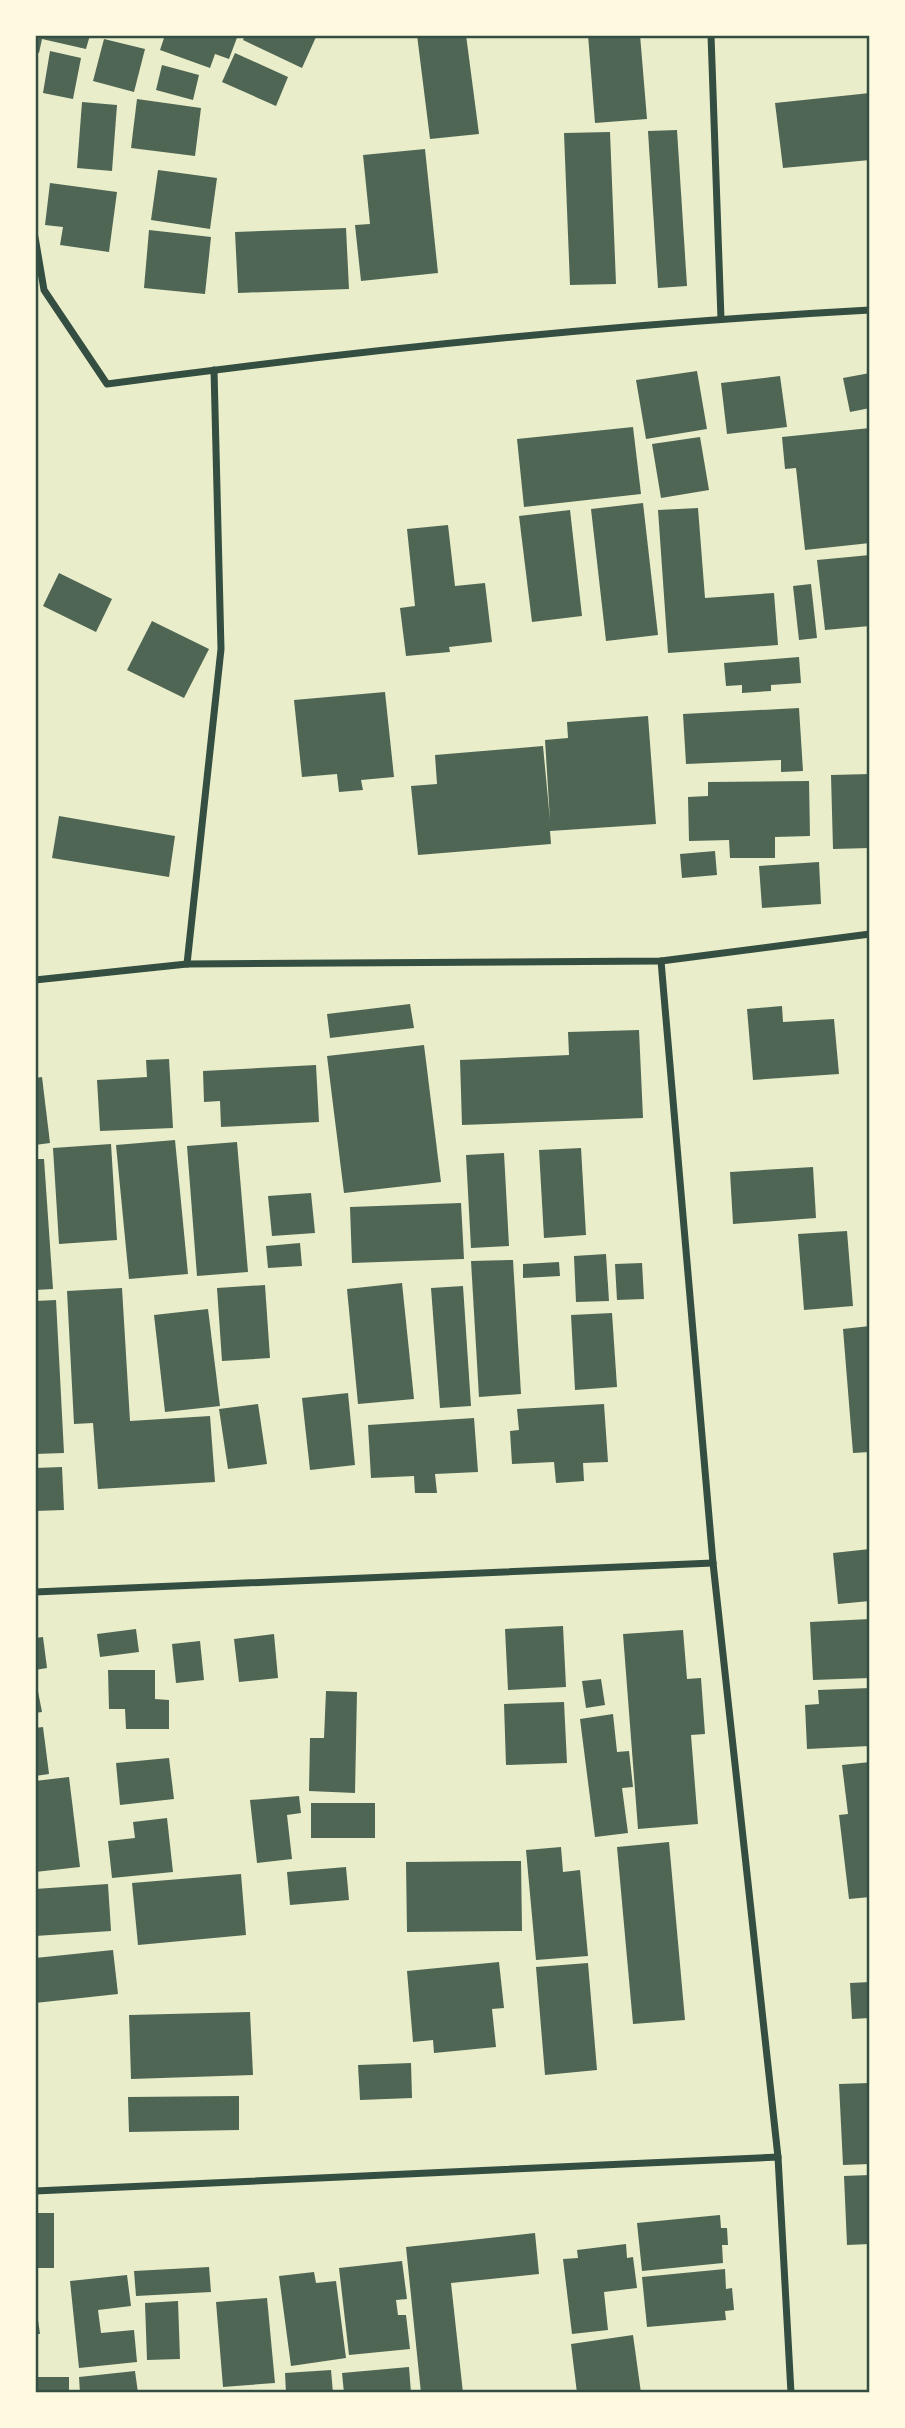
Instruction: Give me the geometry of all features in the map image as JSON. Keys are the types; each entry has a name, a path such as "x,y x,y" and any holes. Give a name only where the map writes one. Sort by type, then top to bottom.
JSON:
{"street":[{"path":"711,35 721,318"},
{"path":"35,237 44,290 107,384 214,370 721,318 870,310"},
{"path":"187,964 221,649 214,370"},
{"path":"35,980 187,964 661,961 870,934"},
{"path":"661,961 713,1563 778,2157 791,2393"},
{"path":"35,1592 713,1563"},
{"path":"35,2191 778,2157"}],"building":[{"path":"35,35 90,35 86,49 42,39 39,53 35,52"},
{"path":"165,35 238,35 229,59 215,54 210,68 160,50"},
{"path":"245,35 316,37 302,68 243,40"},
{"path":"417,35 466,35 479,134 430,139"},
{"path":"588,35 640,35 647,119 595,123"},
{"path":"104,39 145,49 134,92 93,81"},
{"path":"50,51 81,58 73,99 43,93"},
{"path":"235,53 288,77 276,106 222,82"},
{"path":"162,65 199,75 193,100 156,90"},
{"path":"870,93 870,160 783,168 775,103"},
{"path":"137,99 201,108 195,156 131,148"},
{"path":"82,102 117,105 112,171 77,168"},
{"path":"677,130 687,286 658,288 648,131"},
{"path":"610,132 616,284 570,285 564,133"},
{"path":"425,149 438,273 361,281 355,225 370,224 363,155"},
{"path":"158,170 217,178 210,229 151,220"},
{"path":"50,183 117,192 109,252 60,245 63,227 45,225"},
{"path":"346,228 349,289 238,293 235,232"},
{"path":"149,230 211,237 205,294 144,288"},
{"path":"697,371 707,429 646,439 636,380"},
{"path":"870,373 870,408 850,412 843,378"},
{"path":"780,376 787,427 727,434 721,383"},
{"path":"633,427 641,494 524,507 517,439"},
{"path":"870,428 870,543 805,550 796,468 785,469 782,437"},
{"path":"700,437 709,490 661,498 652,444"},
{"path":"643,503 658,635 606,641 591,509"},
{"path":"698,508 705,598 774,593 778,645 668,653 658,510"},
{"path":"570,510 582,616 532,622 519,516"},
{"path":"448,525 455,586 485,583 492,642 449,647 450,652 406,656 400,608 415,606 407,529"},
{"path":"870,555 870,626 825,630 817,560"},
{"path":"59,573 112,599 96,632 43,606"},
{"path":"811,584 817,638 799,640 793,586"},
{"path":"152,621 209,649 184,698 127,670"},
{"path":"799,657 801,683 771,685 771,691 742,693 742,685 726,686 724,663"},
{"path":"385,692 394,777 361,780 363,790 339,792 337,774 302,777 294,700"},
{"path":"799,708 803,771 781,772 781,760 686,764 683,714"},
{"path":"648,716 656,824 550,831 551,844 418,855 411,786 437,784 435,755 543,746 550,820 545,740 568,738 567,722"},
{"path":"870,774 870,848 833,849 831,775"},
{"path":"809,781 810,836 775,837 775,858 730,858 729,840 689,841 688,797 708,796 708,782"},
{"path":"59,816 175,836 169,877 52,858"},
{"path":"715,851 717,875 682,878 680,854"},
{"path":"819,862 821,904 762,908 759,866"},
{"path":"410,1004 414,1028 330,1038 327,1014"},
{"path":"782,1006 783,1022 834,1019 839,1074 753,1080 747,1009"},
{"path":"639,1030 643,1118 462,1125 460,1060 569,1055 568,1032"},
{"path":"424,1045 441,1182 344,1193 327,1056"},
{"path":"169,1059 173,1128 100,1131 97,1080 147,1077 146,1060"},
{"path":"316,1065 319,1122 221,1127 220,1101 204,1102 203,1071"},
{"path":"42,1077 50,1143 35,1145 35,1078"},
{"path":"175,1140 188,1274 129,1279 116,1145"},
{"path":"237,1142 248,1272 197,1276 187,1146"},
{"path":"111,1144 117,1240 59,1244 53,1148"},
{"path":"581,1148 586,1235 544,1238 539,1150"},
{"path":"504,1153 509,1246 471,1248 466,1155"},
{"path":"35,1159 44,1159 53,1289 35,1290"},
{"path":"813,1167 816,1218 733,1224 730,1172"},
{"path":"311,1193 315,1233 272,1236 268,1196"},
{"path":"461,1203 464,1259 352,1263 350,1207"},
{"path":"847,1231 853,1306 804,1310 798,1234"},
{"path":"300,1243 302,1266 268,1268 266,1246"},
{"path":"606,1254 609,1301 576,1302 574,1256"},
{"path":"513,1260 521,1394 479,1397 471,1261"},
{"path":"559,1262 560,1276 523,1278 523,1264"},
{"path":"642,1263 644,1299 617,1300 615,1264"},
{"path":"402,1283 414,1399 358,1404 347,1289"},
{"path":"265,1285 270,1358 222,1361 217,1288"},
{"path":"463,1286 471,1406 440,1408 431,1288"},
{"path":"122,1288 130,1421 210,1416 215,1482 98,1489 93,1423 74,1424 67,1291"},
{"path":"56,1300 64,1453 35,1454 35,1301"},
{"path":"208,1309 220,1406 165,1412 154,1315"},
{"path":"612,1313 617,1387 575,1390 571,1315"},
{"path":"870,1326 870,1452 853,1453 843,1329"},
{"path":"348,1393 355,1465 310,1470 302,1398"},
{"path":"258,1404 267,1464 228,1469 219,1409"},
{"path":"604,1404 608,1462 583,1463 584,1481 556,1483 554,1462 512,1464 510,1431 519,1430 517,1409"},
{"path":"474,1418 478,1472 435,1474 437,1493 415,1493 414,1476 371,1478 368,1425"},
{"path":"62,1467 64,1510 35,1511 35,1468"},
{"path":"870,1549 870,1601 838,1604 833,1553"},
{"path":"870,1619 870,1678 813,1680 810,1622"},
{"path":"563,1626 566,1687 508,1690 505,1629"},
{"path":"136,1629 139,1652 100,1657 97,1634"},
{"path":"683,1630 687,1679 701,1678 705,1734 691,1735 698,1824 638,1829 623,1634"},
{"path":"274,1634 278,1678 239,1682 234,1639"},
{"path":"43,1637 47,1668 35,1670 35,1638"},
{"path":"200,1641 204,1680 176,1683 172,1644"},
{"path":"108,1670 155,1670 155,1699 169,1700 169,1729 126,1729 125,1709 109,1709"},
{"path":"35,1676 42,1712 35,1713"},
{"path":"601,1679 605,1705 586,1708 582,1681"},
{"path":"870,1688 870,1746 807,1749 805,1705 819,1704 818,1690"},
{"path":"326,1691 357,1692 355,1793 309,1791 310,1738 324,1738"},
{"path":"564,1702 567,1763 506,1765 504,1704"},
{"path":"613,1714 617,1752 629,1751 633,1787 622,1788 628,1833 595,1837 580,1719"},
{"path":"43,1727 49,1774 35,1776 35,1728"},
{"path":"169,1758 174,1799 120,1805 116,1763"},
{"path":"870,1762 870,1897 849,1899 839,1815 848,1814 842,1765"},
{"path":"69,1777 80,1867 35,1872 35,1781"},
{"path":"299,1796 301,1813 287,1815 292,1859 257,1863 250,1800"},
{"path":"311,1803 375,1803 375,1838 311,1838"},
{"path":"167,1818 173,1872 112,1878 108,1841 135,1838 133,1822"},
{"path":"669,1842 685,2020 633,2024 617,1847"},
{"path":"561,1847 563,1872 580,1870 588,1956 536,1960 526,1850"},
{"path":"521,1861 522,1931 407,1932 406,1862"},
{"path":"346,1867 349,1900 290,1905 287,1872"},
{"path":"241,1874 246,1935 138,1945 132,1883"},
{"path":"108,1884 111,1931 35,1936 35,1889"},
{"path":"113,1950 118,1994 35,2003 35,1958"},
{"path":"499,1962 504,2008 492,2009 496,2047 434,2053 433,2040 413,2042 407,1971"},
{"path":"588,1963 597,2070 545,2075 536,1967"},
{"path":"870,1982 870,2018 852,2019 850,1983"},
{"path":"250,2012 253,2075 131,2079 129,2015"},
{"path":"411,2063 412,2098 360,2100 358,2065"},
{"path":"870,2083 870,2164 843,2165 839,2084"},
{"path":"239,2096 239,2130 129,2132 128,2097"},
{"path":"870,2175 870,2244 847,2245 844,2176"},
{"path":"35,2213 54,2213 54,2268 35,2268"},
{"path":"720,2215 721,2228 727,2228 728,2245 722,2245 723,2263 642,2271 637,2223"},
{"path":"535,2233 539,2274 451,2283 463,2393 421,2393 406,2247"},
{"path":"626,2244 627,2258 633,2257 637,2288 604,2292 608,2330 572,2334 563,2259 578,2258 577,2250"},
{"path":"402,2261 407,2299 396,2300 398,2315 406,2315 410,2349 349,2355 339,2268"},
{"path":"209,2267 211,2292 136,2296 134,2271"},
{"path":"725,2269 726,2289 732,2288 734,2310 725,2311 726,2320 647,2327 642,2277"},
{"path":"314,2272 316,2283 336,2281 346,2358 291,2366 279,2276"},
{"path":"127,2275 131,2306 98,2310 101,2333 134,2330 137,2362 79,2368 70,2281"},
{"path":"267,2298 275,2383 223,2387 216,2302"},
{"path":"35,2299 40,2334 35,2334"},
{"path":"178,2301 180,2359 147,2360 145,2303"},
{"path":"633,2335 641,2393 577,2393 571,2344"},
{"path":"409,2367 411,2393 344,2393 342,2373"},
{"path":"331,2370 333,2393 286,2393 285,2373"},
{"path":"135,2371 138,2393 80,2393 79,2377"},
{"path":"35,2377 69,2377 69,2393 35,2393"}]}
